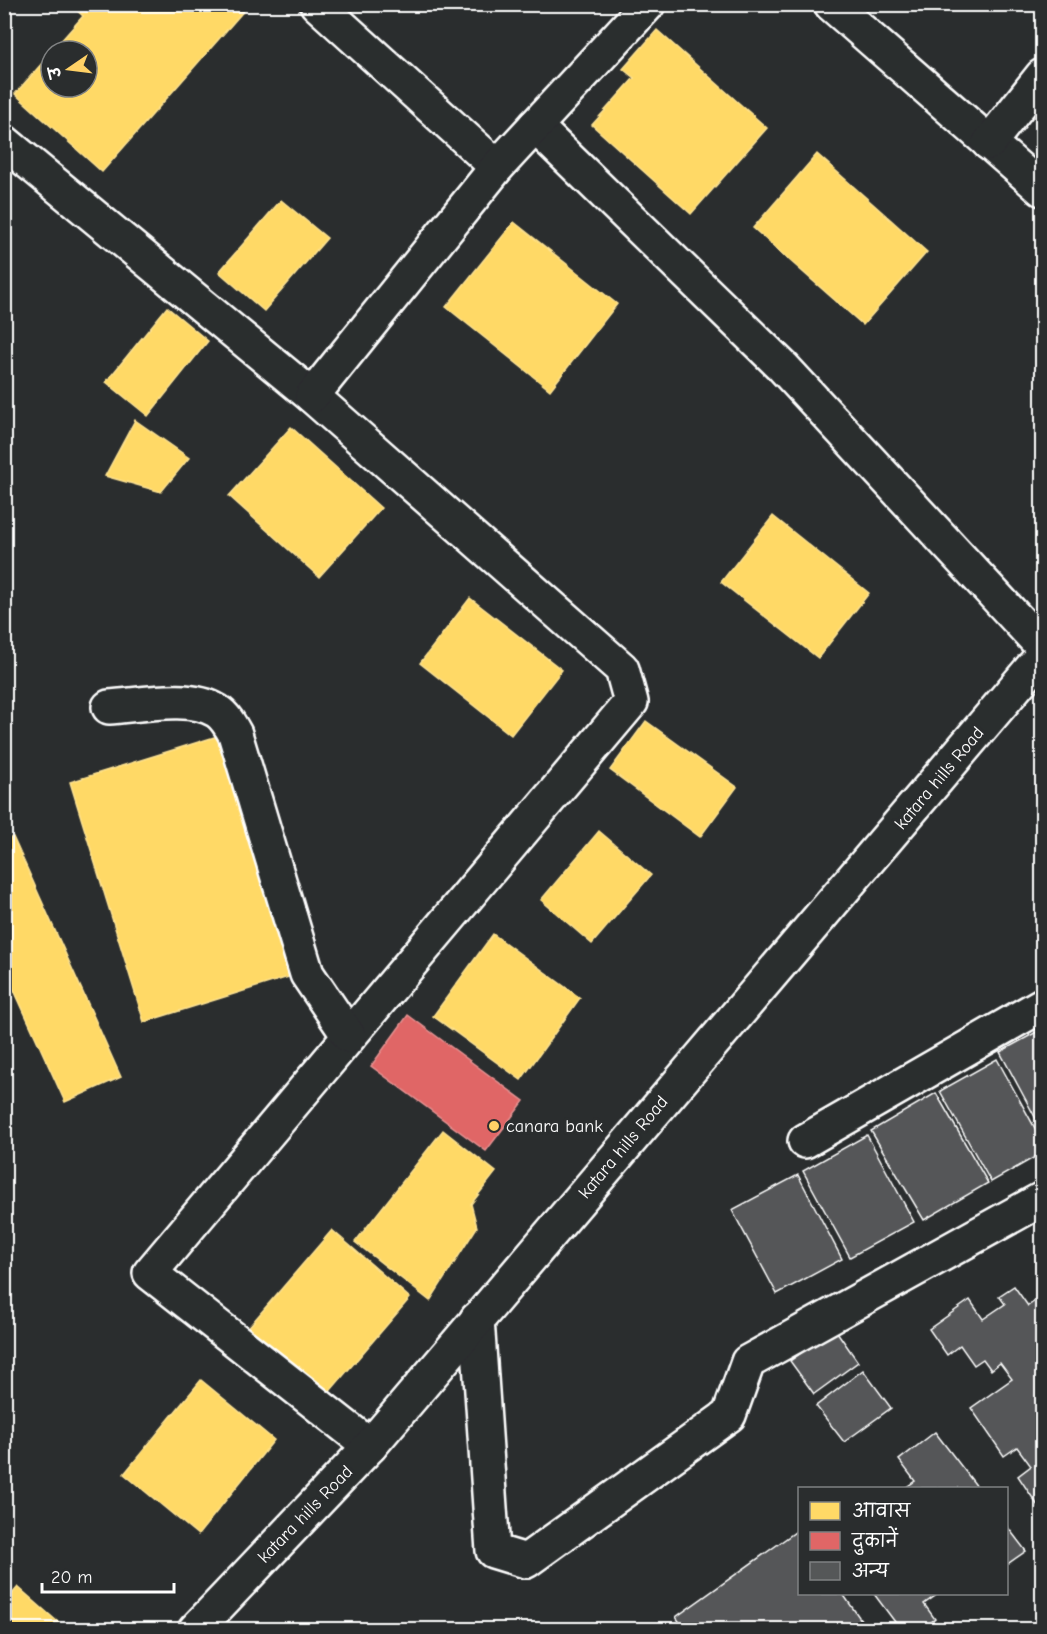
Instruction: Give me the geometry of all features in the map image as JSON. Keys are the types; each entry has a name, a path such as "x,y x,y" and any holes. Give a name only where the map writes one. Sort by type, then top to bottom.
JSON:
{"street":[{"path":"317,4 497,167"},
{"path":"312,396 497,167 648,4"},
{"path":"831,4 1042,189"},
{"path":"989,143 1042,76"},
{"path":"535,126 783,367 1042,646"},
{"path":"4,142 312,396 622,669 631,702 150,1273 370,1446"},
{"name":"katara hills Road","path":"195,1629 370,1446 1042,656"},
{"path":"109,707 188,702 204,705 219,712 228,721 235,734 307,974 349,1036"},
{"path":"805,1141 1042,1005"},
{"path":"477,1319 493,1551 526,1561 729,1416 748,1362 1042,1199"}],"building: आवास":[{"path":"70,4 244,4 247,7 102,172 15,94 39,67 39,99 99,99 99,39 63,39 83,16"},
{"path":"657,30 767,128 691,214 592,125 634,78 623,69"},
{"path":"817,154 927,252 863,325 753,228"},
{"path":"281,200 327,238 264,311 219,272"},
{"path":"514,222 617,304 550,390 446,307"},
{"path":"167,307 208,341 148,416 106,382"},
{"path":"135,420 189,458 161,492 105,476"},
{"path":"291,427 381,508 319,577 229,496"},
{"path":"773,516 869,593 818,658 721,582"},
{"path":"470,598 562,670 511,735 420,663"},
{"path":"646,721 737,787 700,837 610,770"},
{"path":"221,735 295,975 144,1022 70,782"},
{"path":"599,831 651,875 592,944 541,900"},
{"path":"13,837 121,1077 65,1102 4,968 4,841"},
{"path":"493,934 580,998 521,1080 433,1016"},
{"path":"443,1130 496,1172 471,1204 477,1227 430,1301 355,1242"},
{"path":"332,1230 410,1298 325,1397 247,1329"},
{"path":"201,1380 274,1440 198,1535 124,1474"},
{"path":"18,1587 67,1630 4,1630 4,1603"}],"building: दुकानें":[{"path":"408,1015 524,1101 486,1151 371,1066"}],"building: अन्य":[{"path":"1042,1029 1042,1130 1000,1052"},
{"path":"997,1059 1042,1141 1042,1153 991,1182 940,1091"},
{"path":"936,1093 988,1183 924,1220 871,1131"},
{"path":"867,1135 914,1222 850,1257 803,1171"},
{"path":"798,1175 842,1259 777,1294 732,1210"},
{"path":"1014,1286 1028,1306 1042,1296 1042,1512 1018,1476 1031,1466 1017,1447 1004,1456 971,1408 1012,1379 1000,1363 991,1370 983,1359 974,1365 960,1345 947,1355 929,1329 970,1300 983,1319 1005,1304 999,1296"},
{"path":"835,1329 858,1362 814,1394 790,1361"},
{"path":"863,1370 891,1408 844,1442 816,1406"},
{"path":"935,1432 977,1487 906,1487 915,1481 899,1460"},
{"path":"1008,1528 1026,1551 1008,1564"},
{"path":"798,1530 798,1595 844,1595 868,1630 685,1630 676,1617"},
{"path":"875,1595 937,1595 924,1604 935,1619 921,1630 901,1630"}],"place":[{"name":"canara bank","path":"494,1126"}]}
